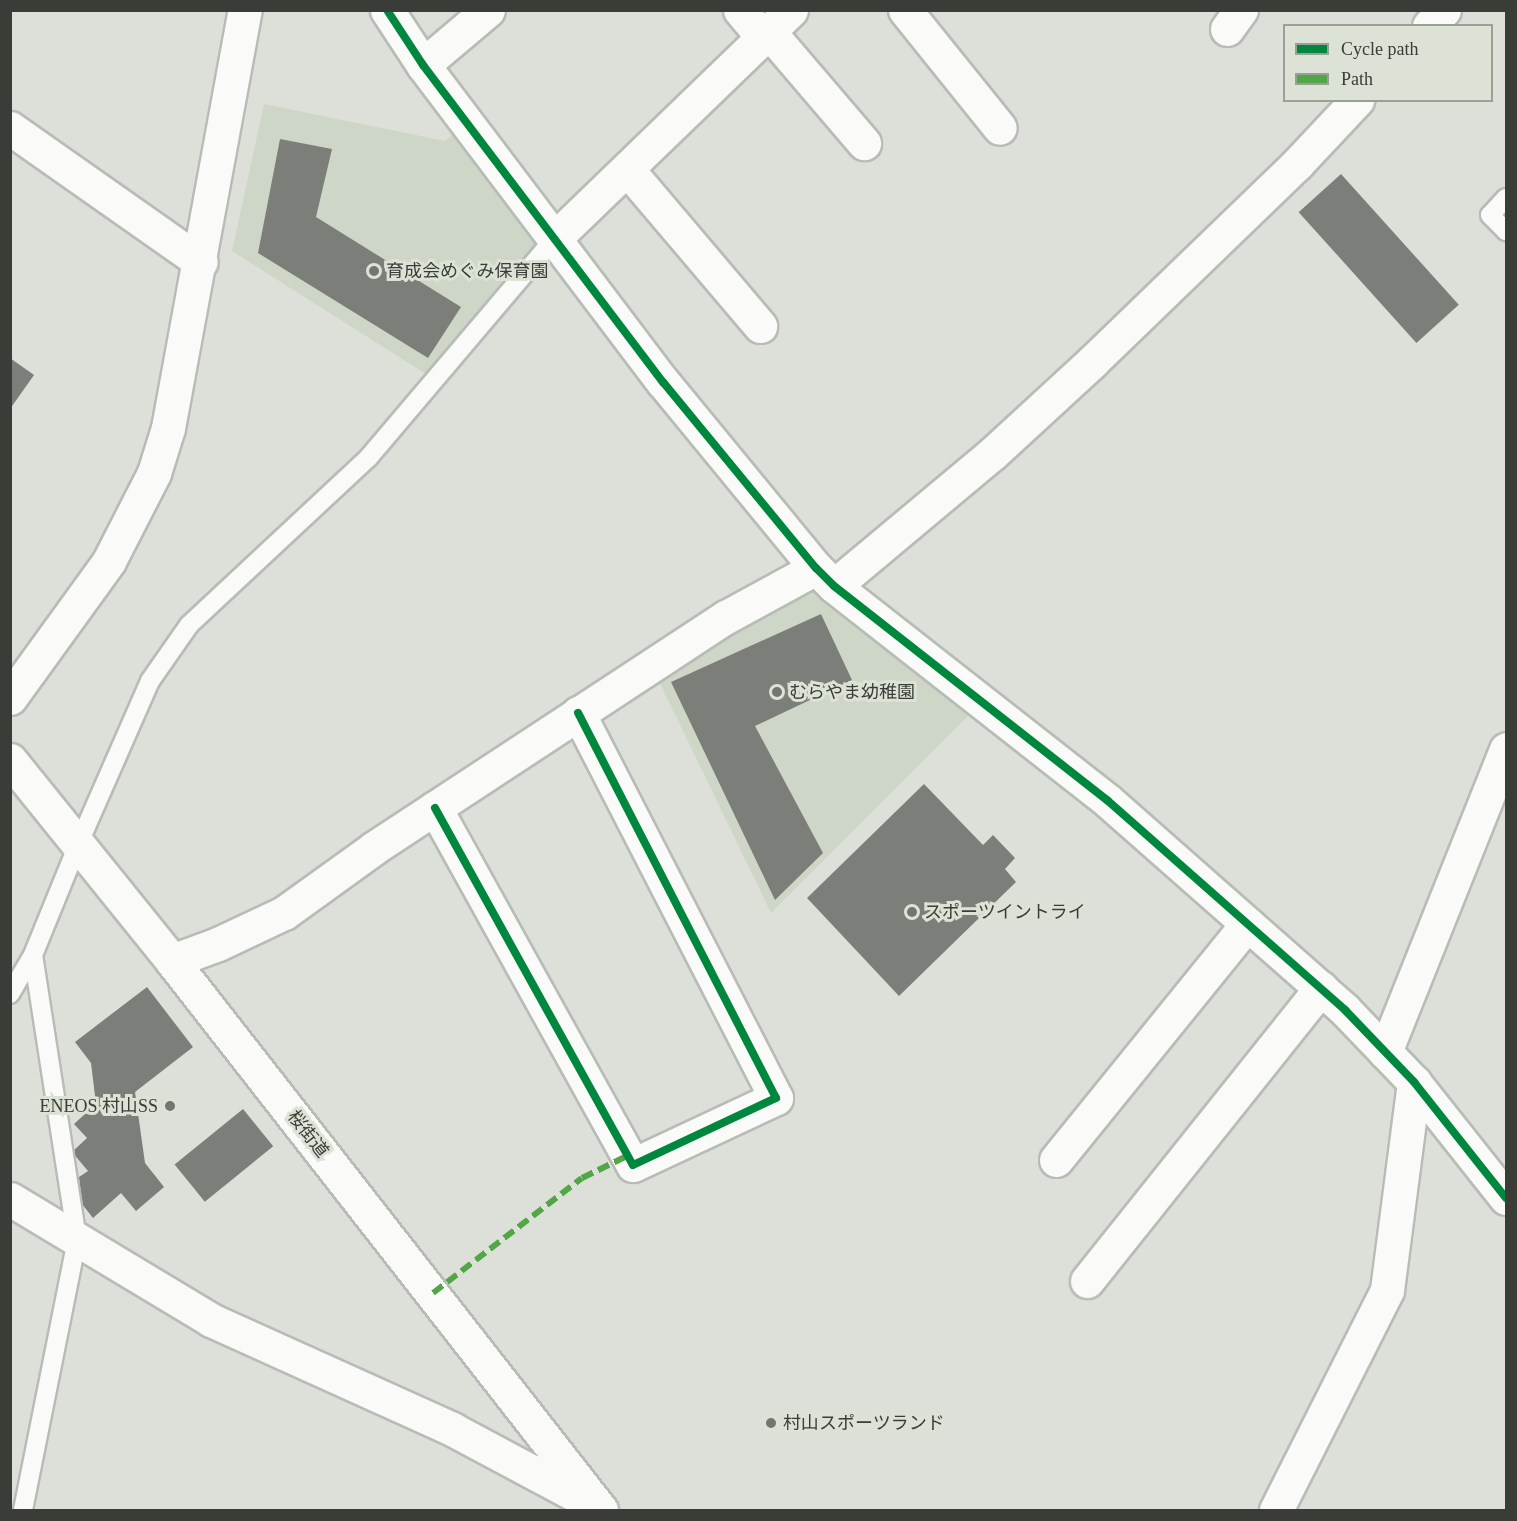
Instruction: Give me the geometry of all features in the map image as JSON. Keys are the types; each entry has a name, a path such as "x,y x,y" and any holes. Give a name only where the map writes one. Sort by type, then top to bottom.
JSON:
{"street":[{"path":"10,698 109,561 154,473 168,428 201,262 245,10"},
{"path":"387,10 423,65 663,382 825,577 1108,801 1321,988 1414,1082 1506,1198"},
{"path":"423,65 488,10"},
{"path":"740,10 775,27 864,143"},
{"path":"905,10 1000,128"},
{"path":"1431,24 1444,10"},
{"path":"555,238 775,27"},
{"path":"172,961 219,944 284,913 435,808 726,617 825,577 992,454 1297,164 1356,102"},
{"path":"10,128 201,262"},
{"path":"627,169 760,326"},
{"path":"435,808 633,1165 776,1098 578,713"},
{"path":"1385,1052 1506,749"},
{"name":"桜街道","path":"10,760 172,961 600,1509"},
{"path":"1056,1160 1247,924"},
{"path":"1087,1281 1321,988"},
{"path":"1276,1510 1387,1290 1414,1082"},
{"path":"10,1199 211,1320 452,1429 600,1509"}],"lane":[{"path":"1506,198 1490,215 1506,231"},
{"path":"10,994 33,955 78,844 150,681 189,625 369,457 555,238"},
{"path":"24,1510 77,1239 33,955"}],"shaded area":[{"path":"264,104 445,141 459,129 544,238 429,376 232,251"},
{"path":"815,585 976,708 771,913 655,673"}],"building":[{"path":"280,139 332,149 316,217 461,307 428,358 258,253"},
{"path":"1341,174 1459,305 1416,343 1299,212"},
{"path":"10,358 34,375 10,409"},
{"path":"821,614 852,680 755,726 823,853 775,900 671,682"},
{"path":"924,784 983,845 993,835 1015,858 1005,869 1016,882 899,996 807,898"},
{"path":"147,987 193,1047 135,1092 145,1163 164,1187 136,1211 121,1193 93,1218 82,1204 79,1177 88,1171 72,1152 87,1138 74,1124 96,1104 91,1063 75,1042"},
{"path":"243,1109 273,1146 205,1202 175,1164"}],"marked path":[{"path":"433,1293 582,1178 627,1156"}],"cycle path":[{"path":"387,10 423,65 663,382 816,568 834,586 1108,801 1345,1010 1414,1082 1506,1198"},
{"path":"435,808 633,1165 776,1098 578,713"}],"place":[{"name":"育成会めぐみ保育園","path":"374,271"},
{"name":"むらやま幼稚園","path":"777,692"},
{"name":"スポーツイントライ","path":"912,912"},
{"name":"ENEOS 村山SS","path":"170,1106"},
{"name":"村山スポーツランド","path":"771,1423"}]}
